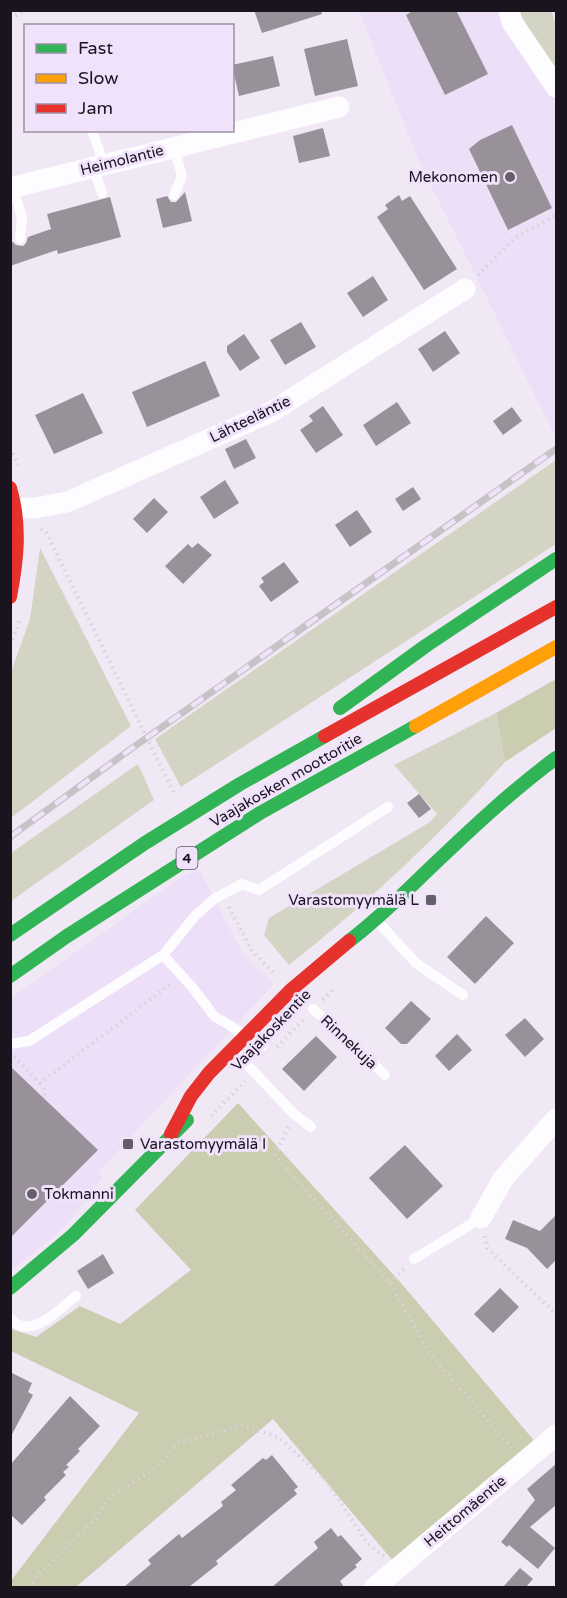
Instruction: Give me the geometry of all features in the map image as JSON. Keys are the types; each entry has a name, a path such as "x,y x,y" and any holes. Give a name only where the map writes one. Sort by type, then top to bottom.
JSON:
{"main road":[{"path":"10,488 17,508 18,528 16,565 10,597"},
{"path":"299,749 333,713 389,671 556,560"},
{"name":"Vaajakosken moottoritie","path":"10,935 145,843 299,749 556,607"},
{"name":"Vaajakosken moottoritie","path":"10,976 67,936 260,813 556,647"},
{"name":"Vaajakoskentie","path":"171,1134 190,1096 209,1073 292,989 373,922 479,821 556,758"},
{"name":"Vaajakoskentie","path":"326,978 373,922"},
{"name":"Vaajakoskentie","path":"298,1010 312,994"},
{"name":"Vaajakoskentie","path":"245,1069 266,1042"},
{"name":"Vaajakoskentie","path":"10,1288 42,1264 93,1216 171,1134 203,1115"}],"street":[{"path":"509,10 512,22 556,87"},
{"name":"Heimolantie","path":"12,188 339,107"},
{"name":"Lähteeläntie","path":"17,508 67,502 271,412 465,289"},
{"path":"481,1218 503,1179 556,1119"},
{"name":"Heittomäentie","path":"374,1587 556,1435"}],"lane":[{"path":"92,132 102,193"},
{"path":"174,147 182,176 174,195"},
{"path":"12,188 22,217 20,239"},
{"path":"10,1044 29,1041 163,955 196,915 214,899 242,884 259,890 388,807"},
{"path":"479,821 489,832"},
{"path":"373,922 417,964 463,995"},
{"path":"163,955 215,1017 245,1037 266,1042"},
{"name":"Rinnekuja","path":"313,1009 385,1075"},
{"path":"232,1050 245,1069 311,1127"},
{"path":"414,1259 481,1218"},
{"path":"10,1318 16,1324 26,1327 40,1323 76,1296"}],"path":[{"path":"10,18 26,10"},
{"path":"465,289 515,238 556,215"},
{"path":"35,526 46,532 119,677"},
{"path":"237,924 252,951 277,976"},
{"path":"40,1083 182,976"},
{"name":"Vaajakoskentie","path":"203,1115 245,1069 342,980"},
{"path":"10,1054 40,1083 45,1096"},
{"path":"294,1114 275,1156 390,1283 430,1354 524,1462"},
{"path":"481,1218 487,1248 556,1314"},
{"path":"390,1283 414,1259"},
{"path":"29,1587 38,1575 95,1519 110,1496 155,1468 178,1443 243,1425 279,1438 287,1444 325,1479 368,1544 398,1567"}],"shaded area":[{"path":"359,11 556,11 556,432 554,434 419,161"},
{"path":"519,11 551,11 556,25 556,69 528,29"},
{"path":"556,460 556,544 181,787 155,739"},
{"path":"40,548 131,726 11,818 11,672 30,619"},
{"path":"496,713 505,762 402,868 347,918 289,965 264,935 269,918 430,822 437,814 394,765"},
{"path":"138,764 154,800 11,901 11,853"},
{"path":"199,869 244,956 274,984 98,1172 102,1178 67,1225 11,1271 11,998 180,878"}],"green space":[{"path":"556,679 556,728 505,762 496,713"},
{"path":"238,1103 401,1283 542,1450 398,1567 273,1419 76,1587 11,1587 10,1582 139,1413 11,1351 11,1329 36,1337 80,1306 120,1324 191,1270 135,1210"}],"building":[{"path":"254,10 321,10 322,14 262,33"},
{"path":"414,10 456,10 488,74 445,95 406,15"},
{"path":"347,39 358,86 315,96 304,49"},
{"path":"273,56 280,86 239,96 234,65"},
{"name":"Mekonomen","path":"512,125 552,208 508,230 469,149 480,140"},
{"path":"323,128 330,156 299,163 293,136"},
{"path":"185,192 192,221 163,228 156,199 167,196 171,202 176,202"},
{"path":"399,195 402,201 410,196 457,269 424,290 377,217 388,209 385,205"},
{"path":"110,197 121,237 58,254 57,250 10,266 10,242 23,246 28,237 51,229 47,214"},
{"path":"373,276 388,300 363,317 347,293"},
{"path":"301,322 316,347 285,365 270,340"},
{"path":"445,331 460,353 433,372 418,349"},
{"path":"244,334 260,358 240,371 227,352 227,346"},
{"path":"205,361 220,396 147,427 132,392"},
{"path":"83,393 103,433 54,454 35,415"},
{"path":"397,402 411,423 376,446 363,425"},
{"path":"323,406 343,435 316,453 300,430 313,421 309,416"},
{"path":"512,407 522,421 503,435 493,421"},
{"path":"246,439 256,458 234,469 225,449"},
{"path":"225,480 239,503 214,519 200,497"},
{"path":"413,487 421,499 403,511 395,499"},
{"path":"154,498 168,512 147,533 133,519"},
{"path":"357,510 372,532 350,547 335,525"},
{"path":"198,543 212,555 183,584 165,566 188,544 192,548"},
{"path":"284,562 299,582 271,602 259,586 264,582 261,578"},
{"path":"419,794 431,809 419,818 407,803"},
{"path":"486,916 514,943 475,984 447,957"},
{"path":"411,1001 431,1019 407,1044 401,1044 385,1028"},
{"path":"525,1018 544,1039 525,1057 505,1035"},
{"path":"457,1034 472,1050 449,1071 435,1056"},
{"path":"316,1036 337,1057 304,1091 282,1069"},
{"name":"Tokmanni","path":"10,1066 98,1150 10,1238"},
{"path":"405,1145 443,1186 407,1219 369,1178"},
{"path":"556,1215 556,1260 547,1269 527,1248 505,1239 513,1220 540,1231"},
{"path":"103,1254 114,1273 88,1289 77,1271"},
{"path":"500,1288 519,1307 493,1333 474,1314"},
{"path":"10,1372 32,1383 28,1392 33,1395 10,1438"},
{"path":"70,1396 100,1426 66,1465 69,1467 63,1472 66,1475 44,1497 46,1500 22,1525 10,1514 10,1465"},
{"path":"272,1455 298,1487 294,1490 297,1494 216,1561 218,1564 189,1587 124,1587 151,1564 148,1560 179,1534 182,1538 223,1506 221,1502 236,1490 231,1485 263,1458 266,1460"},
{"path":"556,1464 556,1505 530,1527 555,1548 538,1569 509,1545 507,1547 501,1542 535,1500 527,1489"},
{"path":"331,1528 338,1537 341,1535 362,1559 355,1565 357,1567 340,1581 344,1587 272,1587 318,1548 314,1542"},
{"path":"520,1568 533,1579 526,1587 503,1587"}],"railway":[{"path":"10,837 556,449"}],"traffic: fast":[{"path":"340,708 427,645 556,559"},
{"path":"10,976 67,936 260,813 416,726"},
{"path":"10,935 145,843 240,784 325,736"},
{"path":"349,941 370,925 490,812 556,758"},
{"path":"10,1288 73,1235 187,1120"}],"traffic: slow":[{"path":"416,726 556,647"}],"traffic: jam":[{"path":"10,488 17,529 10,597"},
{"path":"325,736 556,607"},
{"path":"171,1134 191,1096 209,1073 292,989 349,941"}],"place":[{"name":"Mekonomen","path":"510,177"},
{"name":"Varastomyymälä L","path":"431,900"},
{"name":"Varastomyymälä I","path":"128,1144"},
{"name":"Tokmanni","path":"32,1194"}]}
